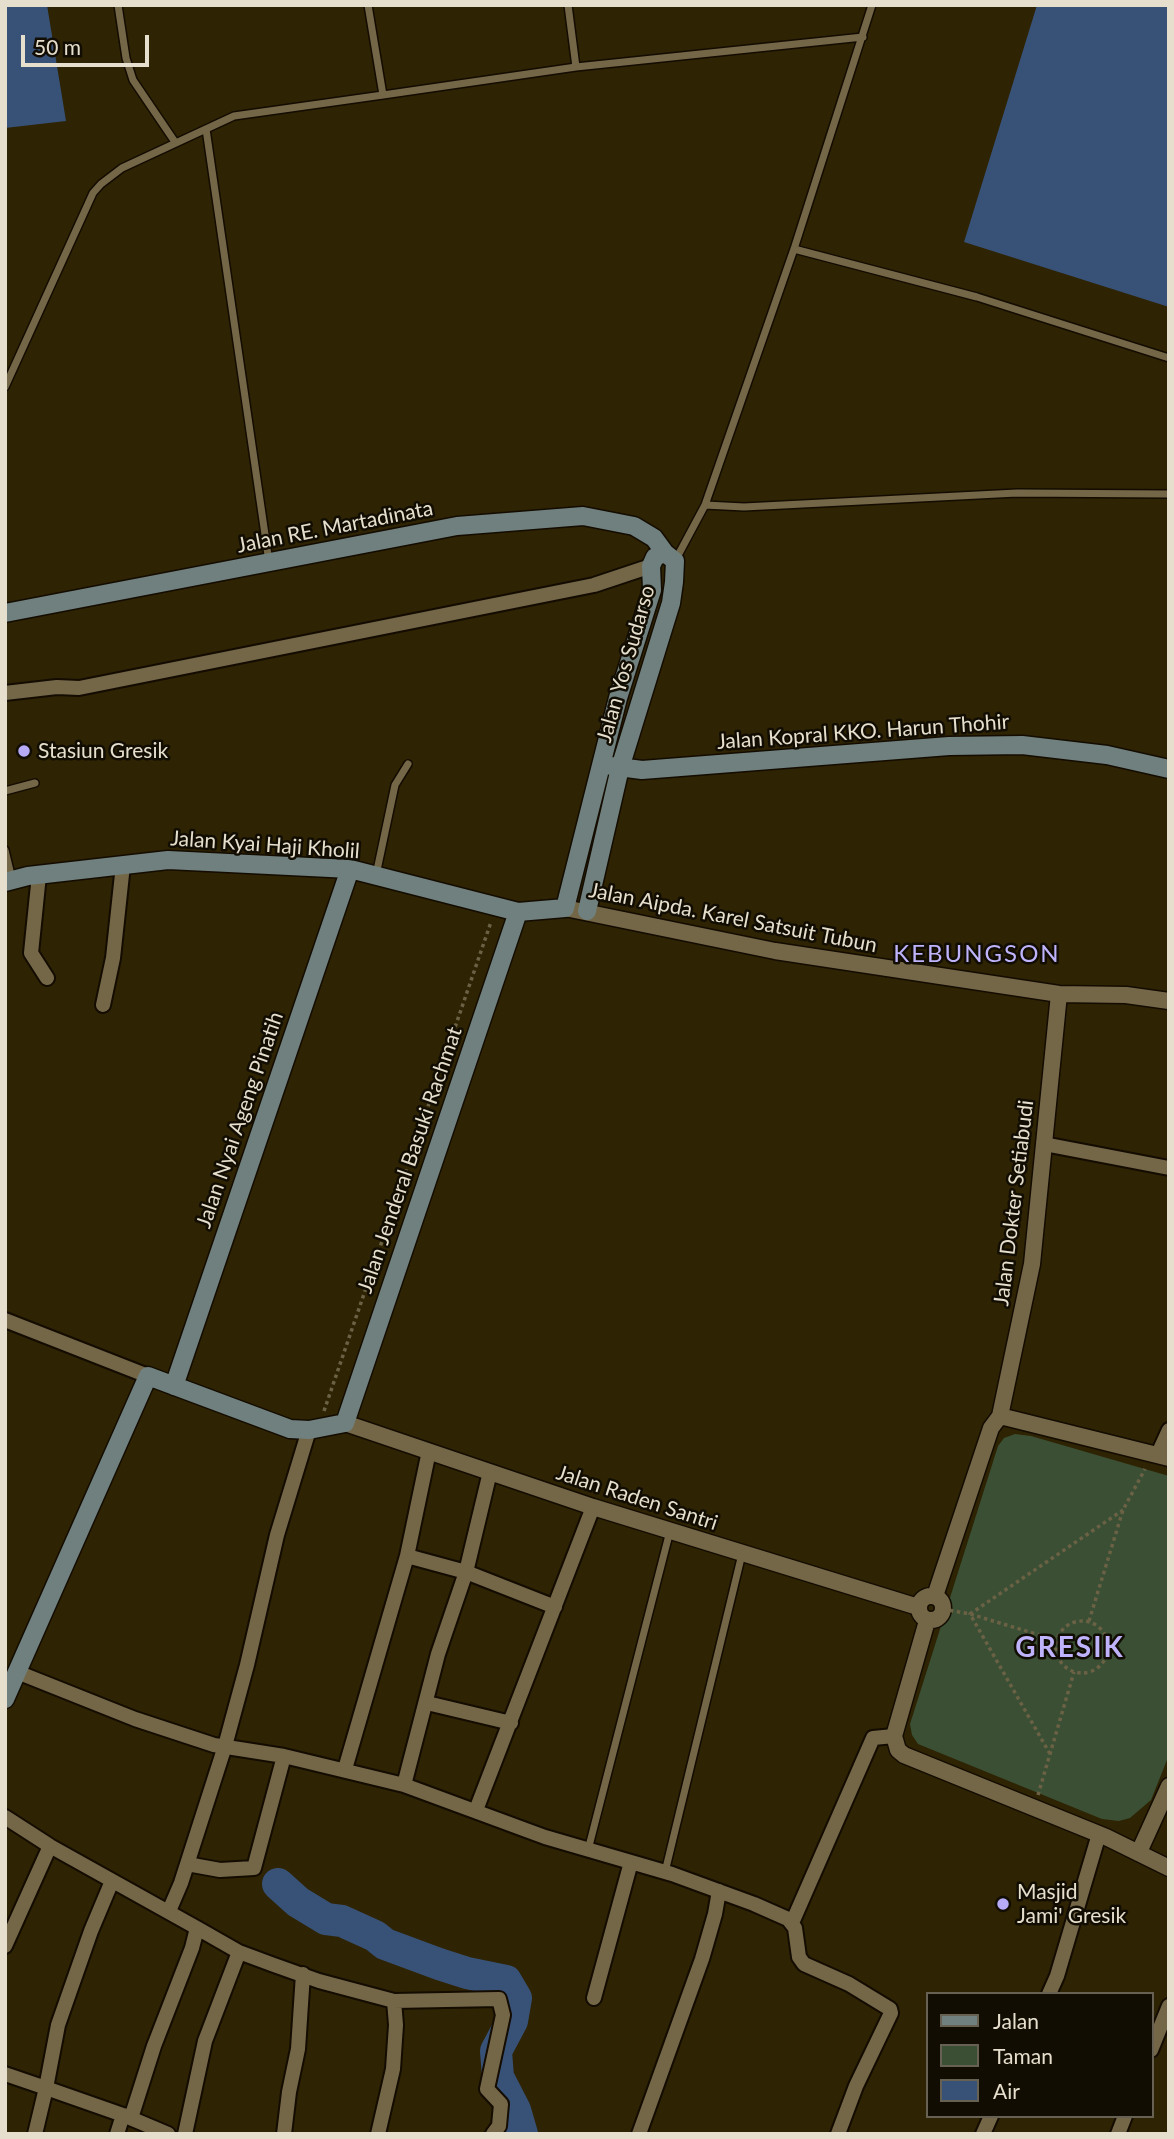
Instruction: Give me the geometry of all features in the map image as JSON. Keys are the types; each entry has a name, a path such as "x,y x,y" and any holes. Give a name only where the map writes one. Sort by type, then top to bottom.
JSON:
{"main road":[{"name":"Jalan RE. Martadinata","path":"5,613 457,526 583,516 634,526 654,538 670,557"},
{"name":"Jalan Yos Sudarso","path":"565,908 618,698 652,590 651,566 655,557 670,557 671,603 620,768 587,911"},
{"name":"Jalan Kopral KKO. Harun Thohir","path":"600,764 642,770 949,746 1022,745 1107,755 1169,768"},
{"name":"Jalan Kyai Haji Kholil","path":"8,881 168,860 350,869 518,912 565,908"},
{"name":"Jalan Nyai Ageng Pinatih","path":"174,1386 350,869"},
{"name":"Jalan Jenderal Basuki Rachmat","path":"345,1423 518,912"},
{"path":"5,1699 148,1376 290,1429 345,1423"}],"street":[{"path":"5,693 57,687 79,688 594,585 651,566"},
{"path":"103,1006 113,958 124,865"},
{"path":"39,875 31,953 47,978"},
{"name":"Jalan Aipda. Karel Satsuit Tubun","path":"565,908 775,951 1059,994 1126,995 1169,1001"},
{"name":"Jalan Dokter Setiabudi","path":"939,1603 991,1427 1000,1416 1032,1264 1059,994"},
{"path":"1044,1144 1169,1168"},
{"path":"5,1320 148,1376"},
{"path":"1000,1416 1160,1455 1169,1430"},
{"name":"Jalan Raden Santri","path":"345,1423 923,1614"},
{"path":"169,1911 225,1746 277,1535 314,1428"},
{"path":"345,1769 407,1556 429,1451"},
{"path":"404,1785 428,1703 438,1654 466,1572 491,1472"},
{"path":"476,1810 593,1507"},
{"path":"407,1556 466,1572 555,1606"},
{"path":"923,1614 938,1619 939,1603 924,1598 923,1614 894,1736 894,1744 904,1755 1139,1852 1169,1868"},
{"path":"17,1672 135,1719 214,1745 284,1756 404,1785 545,1837 665,1872 719,1891 754,1904 792,1923 799,1957 804,1964 849,1984 890,2009 891,2013 856,2086 838,2134"},
{"path":"428,1703 511,1723"},
{"path":"792,1923 873,1738 894,1736"},
{"path":"187,1864 220,1870 254,1868 284,1756"},
{"path":"1139,1852 1169,1786"},
{"path":"5,1817 50,1846 239,1952 394,2001 499,1999 503,2015 487,2089 501,2104 499,2126 493,2134"},
{"path":"1050,1992 1099,1835"},
{"path":"5,1946 50,1846"},
{"path":"594,1998 631,1862"},
{"path":"34,2134 58,2025 86,1944 112,1881"},
{"path":"639,2134 702,1959 719,1891"},
{"path":"117,2134 127,2116 192,1948 197,1928"},
{"path":"185,2134 205,2041 239,1952"},
{"path":"284,2134 298,2049 303,1974"},
{"path":"378,2134 393,2069 396,2025 394,2001"},
{"path":"1153,2045 1169,2006"},
{"path":"5,2074 127,2116 168,2134"},
{"path":"983,2134 990,2118"}],"lane":[{"path":"118,5 126,58 133,80 174,142"},
{"path":"368,5 383,95"},
{"path":"568,5 576,67"},
{"path":"670,557 705,505 794,249 872,5"},
{"path":"5,387 93,193 122,168 234,116 576,67 863,37"},
{"path":"206,129 270,563"},
{"path":"794,249 977,297 1169,358"},
{"path":"705,505 744,507 1017,493 1169,494"},
{"path":"376,876 395,785 408,764"},
{"path":"5,791 35,783"},
{"path":"5,850 8,881"},
{"path":"588,1850 670,1531"},
{"path":"665,1872 742,1553"}],"path":[{"path":"314,1428 496,907"},
{"path":"1089,1621 1123,1510 1160,1455"},
{"path":"970,1614 1123,1510"},
{"path":"939,1603 1056,1640"},
{"path":"970,1614 1050,1754"},
{"path":"1089,1621 1097,1625 1107,1638 1107,1654 1098,1668 1082,1673 1074,1672 1067,1669 1057,1656 1056,1640 1060,1632 1073,1622 1089,1621"},
{"path":"1034,1808 1074,1672"}],"green space":[{"path":"1015,1434 1031,1436 1169,1476 1169,1755 1151,1800 1130,1818 1119,1821 1102,1819 918,1744 912,1735 910,1724 998,1446 1004,1438"}],"water":[{"path":"5,5 47,5 66,121 5,128"},
{"path":"1037,5 1169,5 1169,307 964,242"}],"waterway":[{"path":"278,1884 298,1902 326,1919 342,1921 375,1936 385,1944 439,1964 506,1981 516,1998 512,2021 496,2051 498,2077 515,2110 522,2134"}],"place":[{"name":"Stasiun Gresik","path":"24,751"},
{"name":"Masjid Jami' Gresik","path":"1003,1904"}],"district":[{"name":"KEBUNGSON","path":"977,954"},
{"name":"GRESIK","path":"1070,1648"}]}
